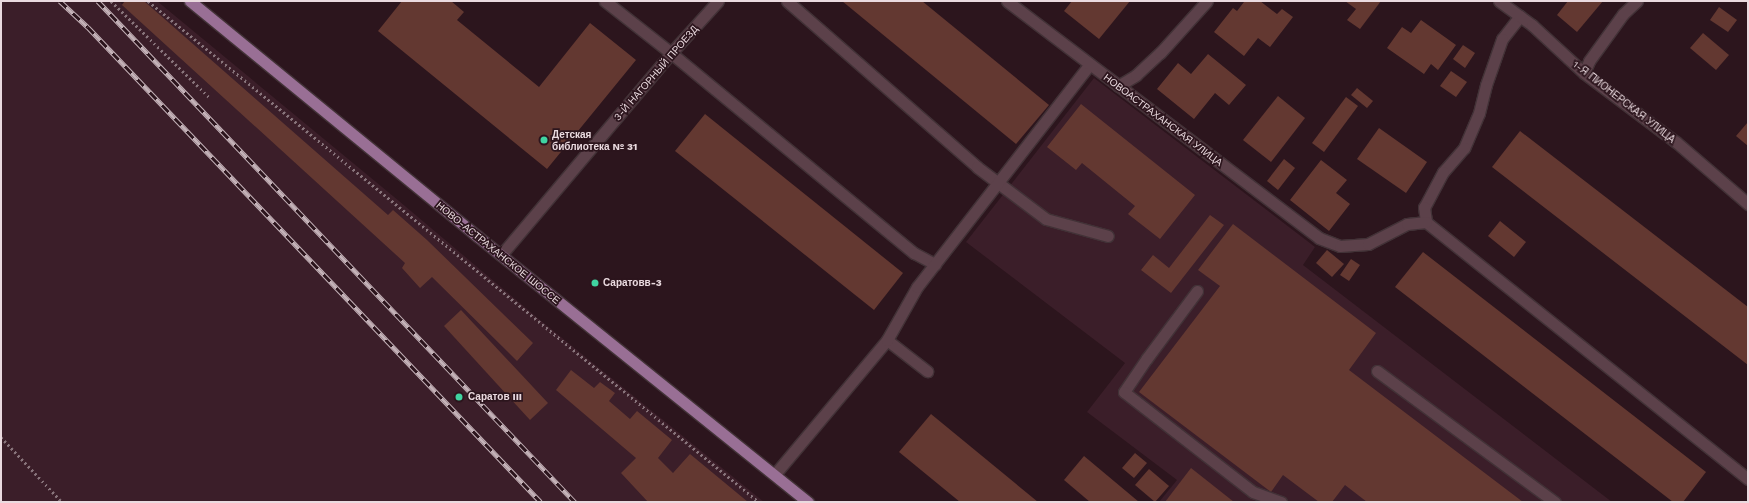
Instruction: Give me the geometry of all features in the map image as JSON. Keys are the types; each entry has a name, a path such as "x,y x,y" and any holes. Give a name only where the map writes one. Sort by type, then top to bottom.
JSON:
{"main road":[{"name":"НОВО-АСТРАХАНСКОЕ ШОССЕ","path":"190,1 501,256 775,474 808,502"}],"street":[{"path":"605,1 671,53 914,253 934,264"},
{"name":"3-Й НАГОРНЫЙ ПРОЕЗД","path":"501,256 671,53 718,1"},
{"path":"787,1 977,166 1046,219 1108,236"},
{"path":"1118,86 1136,75 1160,54 1206,1"},
{"name":"1-Я ПИОНЕРСКАЯ УЛИЦА","path":"1499,1 1520,16 1584,74 1676,142 1748,204"},
{"path":"1584,74 1589,61 1623,14 1637,1"},
{"name":"НОВОАСТРАХАНСКАЯ УЛИЦА","path":"1014,3 1118,86 1318,238 1340,246 1368,244 1407,224 1426,222"},
{"path":"1520,16 1502,39 1486,85 1479,113 1464,148 1443,172 1424,207 1426,222 1748,479"},
{"path":"775,474 887,340 917,287 1090,64"},
{"path":"1198,291 1147,358 1124,392 1253,492 1281,502"},
{"path":"887,340 926,371"},
{"path":"1377,371 1555,502"}],"path":[{"path":"111,1 209,98"},
{"path":"148,1 759,502"},
{"path":"1,437 62,502"}],"shaded area":[{"path":"1,1 119,1 122,4 125,1 157,1 540,320 764,502 1,502"},
{"path":"1094,78 1315,247 1303,265 1612,502 1159,502 1177,480 1087,412 1125,363 966,242"}],"building":[{"path":"125,1 144,1 388,215 393,210 427,240 533,343 517,361 432,277 420,288 402,268 405,263 122,5"},
{"path":"402,1 451,1 464,12 457,20 539,87 590,23 636,60 547,169 378,31"},
{"path":"842,1 922,1 1049,105 1016,144"},
{"path":"1072,1 1130,1 1099,39 1064,11"},
{"path":"1242,1 1260,1 1277,14 1282,9 1293,17 1270,47 1258,38 1244,56 1214,32 1233,8 1237,11 1244,2"},
{"path":"1345,1 1381,1 1360,29 1347,20 1356,9"},
{"path":"1568,1 1603,1 1577,32 1557,15"},
{"path":"1719,7 1737,20 1728,32 1710,20"},
{"path":"1421,20 1456,45 1438,70 1431,64 1424,74 1387,48 1402,27 1411,33"},
{"path":"1703,33 1729,55 1716,70 1690,48"},
{"path":"1463,45 1475,53 1465,68 1453,59"},
{"path":"1208,54 1246,85 1229,105 1215,93 1194,119 1157,89 1178,63 1191,74"},
{"path":"1451,71 1467,82 1456,97 1440,86"},
{"path":"1357,88 1373,101 1367,108 1351,95"},
{"path":"1278,96 1305,118 1271,162 1243,140"},
{"path":"1346,97 1358,106 1324,152 1312,143"},
{"path":"1081,104 1195,195 1160,239 1128,214 1135,206 1082,163 1076,170 1047,147"},
{"path":"705,114 903,273 874,310 675,151"},
{"path":"1748,122 1748,146 1736,136"},
{"path":"1379,128 1427,162 1406,193 1357,159"},
{"path":"1520,131 1748,307 1748,365 1492,167"},
{"path":"1284,159 1295,168 1278,190 1267,181"},
{"path":"1321,160 1347,180 1336,193 1350,204 1329,231 1290,200"},
{"path":"1210,215 1224,225 1171,293 1141,270 1153,255 1169,268"},
{"path":"1500,221 1526,242 1514,257 1488,236"},
{"path":"1233,224 1376,333 1349,370 1523,502 1367,502 1345,485 1332,502 1319,502 1283,475 1271,492 1139,392 1220,286 1198,270"},
{"path":"1327,250 1344,264 1332,277 1316,263"},
{"path":"1423,252 1706,472 1683,502 1673,502 1395,287"},
{"path":"1351,259 1360,265 1349,281 1340,275"},
{"path":"461,310 548,403 530,420 444,326"},
{"path":"571,370 594,388 600,382 615,393 609,401 630,419 637,411 672,440 658,458 673,473 690,454 748,502 648,502 621,473 636,458 556,390"},
{"path":"931,414 1038,502 960,502 899,452"},
{"path":"1135,453 1147,463 1134,478 1122,468"},
{"path":"1084,456 1139,502 1090,502 1064,480"},
{"path":"1191,468 1234,502 1165,502"},
{"path":"1149,469 1169,486 1155,502 1135,485"}],"railway":[{"path":"60,1 88,27 541,502"},
{"path":"98,1 575,502"}],"place":[{"name":"Детская библиотека № 31","path":"544,140"},
{"name":"Саратовв-3","path":"595,283"},
{"name":"Саратов III","path":"459,397"}]}
